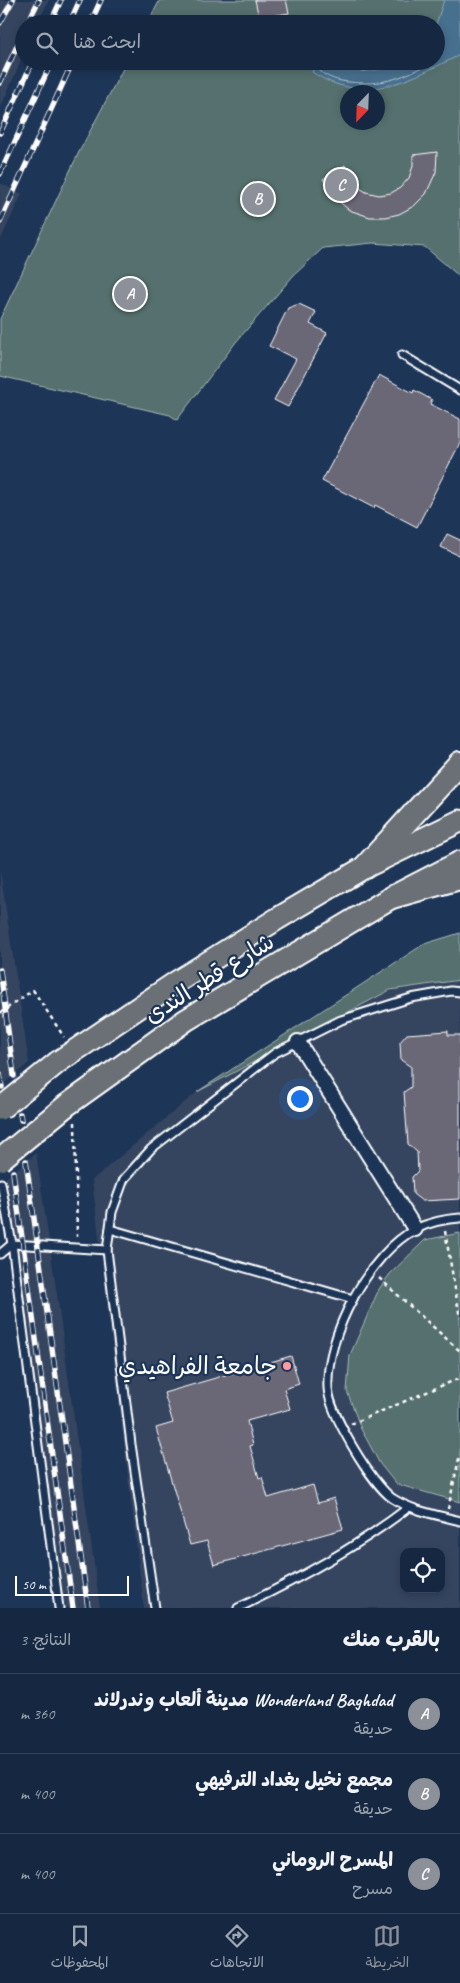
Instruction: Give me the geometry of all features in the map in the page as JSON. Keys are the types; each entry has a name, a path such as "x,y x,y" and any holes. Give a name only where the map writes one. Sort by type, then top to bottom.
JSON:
{"highway":[{"path":"365,867 460,763"},
{"path":"392,897 460,878"}],"main road":[{"name":"شارع قطر الندى","path":"0,1109 58,1062 175,983 365,867 460,821"},
{"name":"شارع قطر الندى","path":"0,1160 71,1114 186,1020 392,897 460,862"}],"street":[{"path":"298,1042 416,1229"}],"lane":[{"path":"402,355 460,390"},
{"path":"155,1608 131,1444 107,1250 112,1212 124,1179 151,1150 275,1053 341,1020 411,998 452,991 460,992"},
{"path":"1,1183 12,1244 59,1608"},
{"path":"460,1218 443,1219 416,1229 392,1248 370,1270 353,1299 335,1343 328,1389 343,1427 361,1463 391,1497 409,1507 460,1521"},
{"path":"110,1229 353,1299"},
{"path":"0,1254 12,1244 107,1250"},
{"path":"238,1608 291,1583 372,1536 409,1507"}],"path":[{"path":"0,1013 33,990 63,1036"},
{"path":"71,1114 78,1248"},
{"path":"443,1219 460,1318"},
{"path":"370,1270 460,1351"},
{"path":"343,1427 460,1378"},
{"path":"446,1517 460,1454"}],"shaded area":[{"path":"0,0 49,0 42,15 15,15 15,70 17,70 0,109"},
{"path":"0,183 22,194 0,241"},
{"path":"0,870 29,1063 0,1087"},
{"name":"جامعة الفراهيدي","path":"460,980 460,1608 144,1608 92,1180 197,1092 390,990"},
{"path":"36,1153 100,1608 65,1608 6,1178"}],"green space":[{"path":"160,0 460,0 460,277 425,247 373,243 323,248 293,276 236,342 177,420 170,415 0,376 0,319 78,154 122,70 445,70 445,15 152,15"},
{"path":"460,933 460,980 390,990 197,1092 424,944"},
{"path":"460,1233 460,1502 396,1484 380,1464 361,1429 347,1391 350,1355 379,1289 390,1274 425,1240"}],"water":[{"path":"444,0 460,0 460,55 445,62 445,15 439,15"},
{"path":"313,70 429,70 387,86 342,85 331,82 312,72"}],"building":[{"path":"255,0 286,0 289,13 258,15"},
{"path":"437,152 436,172 426,194 414,206 399,214 386,217 370,217 349,210 334,197 323,179 345,165 349,177 358,187 366,192 379,195 391,193 400,188 409,178 413,166 413,155"},
{"path":"299,304 316,312 310,324 327,333 288,407 274,400 296,359 269,346 288,308"},
{"path":"379,375 413,393 414,390 432,400 430,404 460,419 460,443 417,527 375,505 374,508 322,481"},
{"path":"447,534 460,540 460,556 441,547"},
{"path":"448,1031 448,1035 460,1035 460,1199 422,1201 413,1194 412,1177 418,1171 417,1152 408,1144 404,1092 411,1087 411,1067 401,1060 400,1042 407,1034"},
{"path":"291,1356 299,1384 284,1389 290,1409 247,1421 253,1445 250,1446 259,1478 262,1477 268,1498 313,1485 318,1503 334,1498 343,1529 214,1565 207,1541 190,1545 156,1428 173,1423 164,1393"}],"railway":[{"path":"0,23 13,0"},
{"path":"32,15 39,0"},
{"path":"54,15 61,0"},
{"path":"73,15 80,0"},
{"path":"94,15 101,0"},
{"path":"0,83 15,50"},
{"path":"0,133 29,70"},
{"path":"0,174 48,70"},
{"path":"0,222 69,70"},
{"path":"0,970 14,1076"},
{"path":"0,1074 2,1087"},
{"path":"20,1114 21,1120"},
{"path":"26,1161 88,1608"},
{"path":"13,1172 73,1608"}],"place":[{"name":"المسرح الروماني","path":"341,185"},
{"name":"مجمع نخيل بغداد الترفيهي","path":"258,199"},
{"name":"Wonderland Baghdad مدينة ألعاب وندرلاند","path":"130,294"},
{"name":"جامعة الفراهيدي","path":"287,1366"}]}
